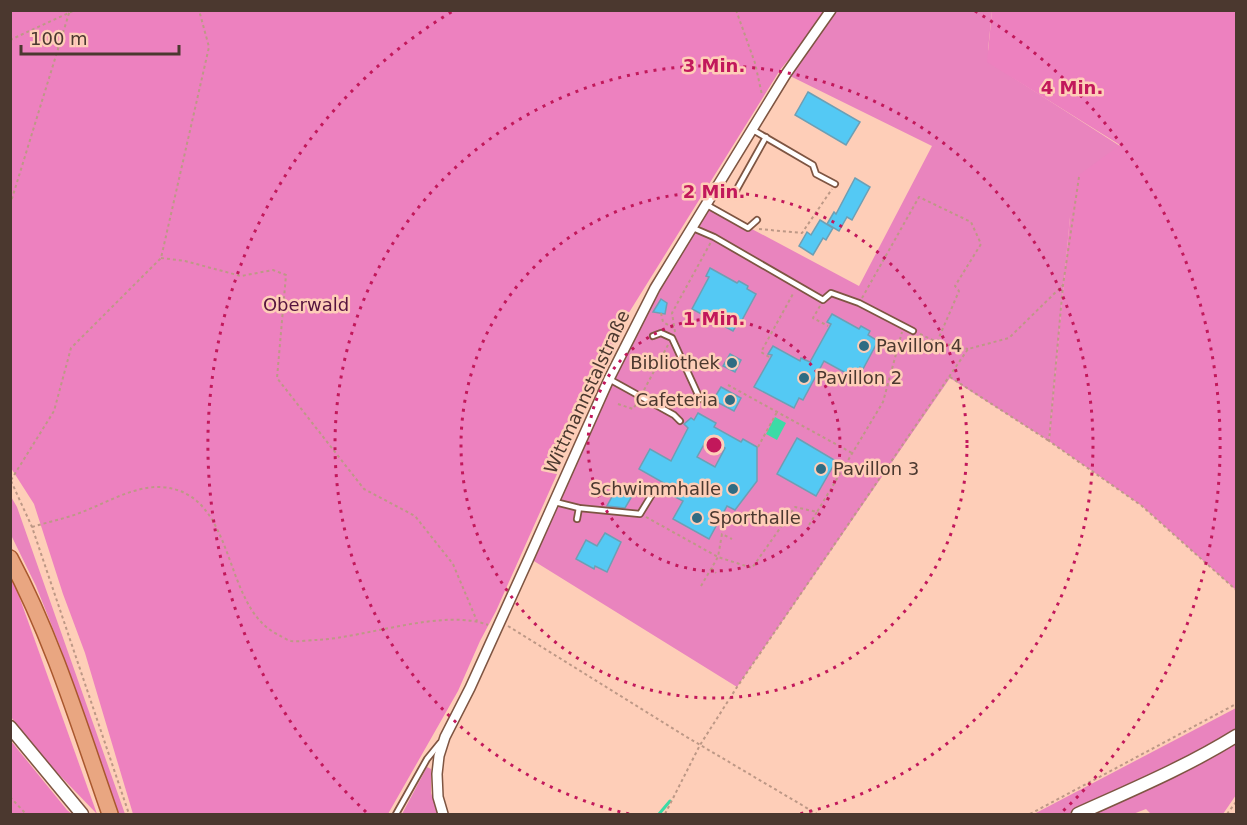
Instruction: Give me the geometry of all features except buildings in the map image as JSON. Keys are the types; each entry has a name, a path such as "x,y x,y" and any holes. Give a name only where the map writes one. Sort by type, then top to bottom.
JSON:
{"main road":[{"path":"10,558 24,584 72,703 110,814"}],"street":[{"name":"Wittmannstalstraße","path":"443,814 438,797 437,774 445,736 499,625 609,379 655,288 803,48 831,10"},
{"path":"10,728 80,812"},
{"path":"1078,814 1158,778 1212,751 1236,736"}],"lane":[{"path":"753,130 813,165 816,174 835,184"},
{"path":"715,192 733,196 766,137"},
{"path":"707,205 748,228 757,220"},
{"path":"693,228 714,237 823,300 831,293 859,303 913,331"},
{"path":"653,336 661,333 672,338 700,399"},
{"path":"609,379 674,415 680,421"},
{"path":"555,502 579,508 640,514 651,496"},
{"path":"577,519 579,508"},
{"path":"396,814 427,759 445,736"}],"path":[{"path":"10,40 75,10"},
{"path":"129,814 32,526 11,480 54,411 70,348 161,258 210,48 199,10"},
{"path":"736,10 755,63 765,109"},
{"path":"10,205 69,12"},
{"path":"1049,441 1064,285 1079,177"},
{"path":"748,228 802,233 835,184"},
{"path":"859,303 919,197 970,222 981,244 955,286 959,291 937,342"},
{"path":"618,404 633,410 672,338 675,329 672,314 714,237"},
{"path":"161,258 185,261 241,276 273,270 286,274 277,378 364,489 416,516 453,564 477,621"},
{"path":"913,331 937,342 968,349 1009,338 1064,285"},
{"path":"769,357 761,352 797,286"},
{"path":"823,300 813,318 828,326"},
{"path":"661,313 663,322 675,329"},
{"path":"809,525 883,402 903,326"},
{"path":"665,814 700,745 737,687 968,349"},
{"path":"950,377 1049,441 1142,506 1236,590"},
{"path":"728,385 852,453"},
{"path":"758,447 777,412"},
{"path":"32,526 71,516 141,489 162,487 184,492 199,503 213,520 253,614 270,631 291,641 337,639 443,619 499,625 817,814"},
{"path":"640,514 718,557 753,568 795,507 817,512"},
{"path":"701,586 718,557 722,534 732,539"},
{"path":"711,568 716,573"},
{"path":"1030,814 1236,705"},
{"path":"10,797 26,814"},
{"path":"1227,814 1236,802"}],"shaded area":[{"path":"832,11 992,11 988,50 1006,73 1120,146 1070,217 1049,441 950,378 737,687 529,558 636,326 707,205 859,286 932,146 786,74"},
{"path":"775,417 786,423 777,440 766,434"},
{"path":"10,495 17,507 125,814 115,814 61,649 36,586 11,535"},
{"path":"1236,708 1236,733 1074,814 1034,814"},
{"path":"1236,742 1236,795 1223,814 1151,814 1146,809 1133,814 1092,814 1158,785"},
{"path":"427,767 431,769 431,793 438,814 402,814"}],"green space":[{"name":"Oberwald","path":"10,11 829,11 780,70 625,319 570,439 557,474 496,611 458,691 388,814 133,814 85,653 34,504 11,468"},
{"path":"992,11 1236,11 1236,590 1142,506 1049,441 1070,217 1079,175 1120,145 987,62"},
{"path":"10,578 14,582 97,814 44,759 11,717"},
{"path":"11,741 67,810 72,814 11,814"}],"waterway":[{"path":"659,814 670,801"}],"place":[{"name":"Pavillon 4","path":"864,346"},
{"name":"Bibliothek","path":"732,363"},
{"name":"Pavillon 2","path":"804,378"},
{"name":"Cafeteria","path":"730,400"},
{"name":"Pavillon 3","path":"821,469"},
{"name":"Schwimmhalle","path":"733,489"},
{"name":"Sporthalle","path":"697,518"}]}
